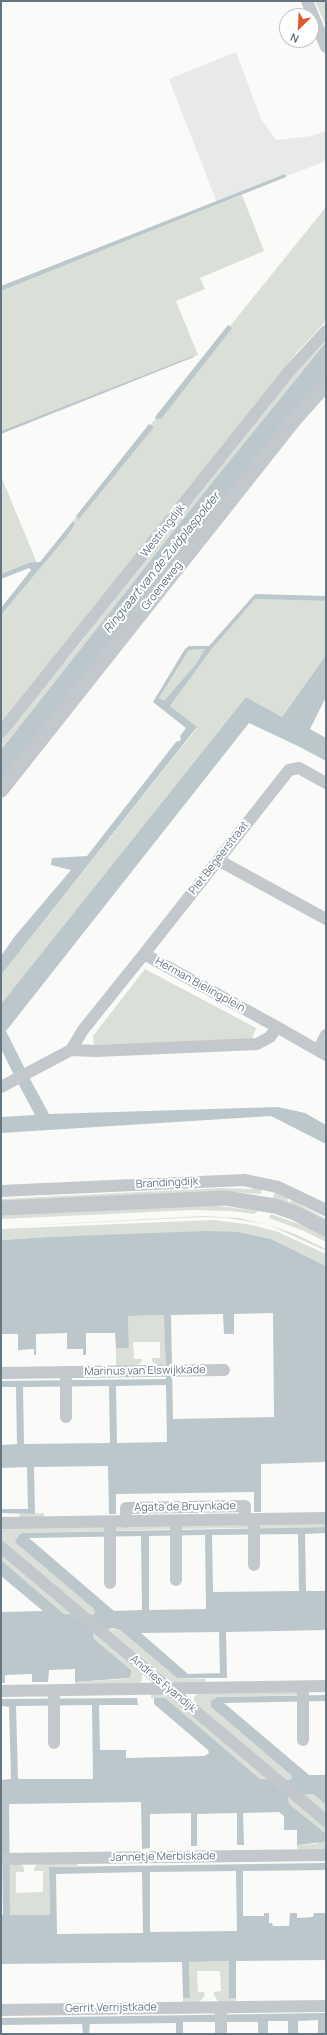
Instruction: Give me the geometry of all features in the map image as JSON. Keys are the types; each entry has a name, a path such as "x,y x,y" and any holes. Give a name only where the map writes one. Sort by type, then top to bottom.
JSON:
{"street":[{"path":"307,1 326,47"},
{"name":"Westringdijk","path":"1,732 291,369 326,331"},
{"name":"Groeneweg","path":"1,790 290,426 326,384"},
{"name":"Piet Begeerstraat","path":"144,954 289,770 299,768 326,783"},
{"path":"218,860 326,919"},
{"name":"Herman Bielingplein","path":"71,1050 83,1030 144,954 322,1052"},
{"path":"1,1087 71,1050 96,1051 257,1044 270,1038 277,1027"},
{"path":"322,1052 326,1035"},
{"name":"Brandingdijk","path":"1,1191 244,1180 278,1187 326,1210"},
{"name":"Brandingdijk","path":"1,1208 225,1198 275,1206 295,1213 326,1229"},
{"name":"Marinus van Elswijkkade","path":"1,1373 66,1374 163,1370 224,1370"},
{"path":"66,1374 66,1417"},
{"name":"Agata de Bruynkade","path":"126,1522 126,1508 244,1506 251,1521 254,1537 254,1565"},
{"name":"Agata de Bruynkade","path":"1,1523 176,1523 326,1518"},
{"name":"Agata de Bruynkade","path":"176,1523 176,1580"},
{"path":"110,1524 110,1583"},
{"name":"Andries Fyandijk","path":"1,1547 326,1821"},
{"path":"1,1691 54,1693 168,1689 303,1689 326,1686"},
{"path":"303,1689 303,1740"},
{"path":"54,1693 54,1743"},
{"name":"Jannetje Merbiskade","path":"1,1859 326,1855"},
{"name":"Gerrit Verrijstkade","path":"1,2010 221,2010 326,2006"},
{"path":"221,2010 221,2029"}],"shaded area":[{"path":"315,1 326,1 326,26 319,8"},
{"path":"236,52 261,119 276,140 312,136 326,131 326,161 217,203 169,79"},
{"path":"242,195 264,251 200,278 205,289 176,301 198,355 1,431 1,291"},
{"path":"326,207 326,321 298,351 1,726 1,615 68,535 75,524 73,521"},
{"path":"326,336 326,342 202,495 1,750 1,739 78,646 261,412"},
{"path":"1,476 37,563 28,563 1,574"},
{"path":"255,599 326,601 326,655 282,717 246,697 1,1004 1,975 197,728 170,706 211,650"},
{"path":"206,649 196,664 164,702 159,698 189,650"},
{"path":"145,969 256,1028 252,1039 94,1046 93,1036"},
{"path":"252,1186 262,1187 261,1194 229,1192 1,1202 1,1199 222,1188 252,1189"},
{"path":"275,1191 289,1196 287,1201 290,1202 292,1200 326,1219 326,1223 273,1198"},
{"path":"212,1205 258,1211 254,1214 231,1211 193,1210 1,1219 1,1214"},
{"path":"271,1214 307,1227 326,1237 326,1242 304,1231 269,1218"},
{"path":"204,1216 238,1218 266,1224 227,1218 204,1217 1,1227"},
{"path":"214,1220 252,1225 278,1232 326,1254 326,1266 271,1239 239,1232 48,1237 1,1240 1,1229"},
{"path":"269,1225 295,1234 326,1249 326,1251"},
{"path":"165,1315 165,1368 159,1367 152,1361 152,1358 160,1358 160,1342 133,1342 134,1359 142,1359 142,1361 135,1368 116,1368 116,1348 129,1348 128,1316"},
{"path":"44,1513 44,1518 21,1520 19,1514"},
{"path":"326,1522 326,1527 258,1528 259,1523"},
{"path":"250,1523 252,1528 179,1529 180,1524"},
{"path":"172,1524 173,1529 113,1531 114,1525"},
{"path":"106,1525 107,1531 23,1533 93,1608 95,1612 93,1615 85,1615 1,1543 1,1527"},
{"path":"1,1552 76,1615 64,1614 1,1560"},
{"path":"108,1629 120,1630 177,1678 206,1679 205,1683 175,1686"},
{"path":"97,1633 142,1673 142,1680 139,1685 75,1687 75,1682 126,1679 131,1670 94,1639 93,1634"},
{"path":"299,1690 300,1695 218,1697 211,1707 291,1775 292,1778 289,1780 286,1780 194,1702 194,1697 198,1693"},
{"path":"167,1692 271,1780 260,1779 165,1699 151,1698 151,1693"},
{"path":"303,1794 313,1794 326,1805 326,1818"},
{"path":"288,1796 326,1826 326,1834 289,1804"},
{"path":"326,1839 326,1851 297,1852 297,1845 316,1844"},
{"path":"76,1861 78,1866 49,1867 50,1915 10,1915 9,1862 19,1862 24,1868 24,1872 16,1872 16,1893 43,1892 43,1871 34,1871 34,1868 39,1862"},
{"path":"229,1961 229,1998 236,1998 236,2003 219,2003 214,1995 214,1992 221,1991 220,1971 197,1971 198,1992 204,1992 205,1995 199,2003 183,2004 183,1998 190,1998 189,1962"}],"water":[{"path":"285,174 286,177 1,291 1,286"},
{"path":"228,325 232,328 161,419 156,419 155,417"},
{"name":"Ringvaart van de Zuidplaspolder","path":"326,342 326,376 1,780 1,750 202,495"},
{"path":"193,356 194,357 1,434 1,431"},
{"path":"149,424 154,427 79,519 76,516"},
{"path":"73,521 75,524 68,535 1,615 1,608 31,570 29,568 1,579 1,574 28,563 40,562"},
{"path":"255,594 326,596 326,601 255,599 211,650 170,706 197,727 1,975 1,956 15,936 71,870 51,865 52,858 87,856 176,742 181,740 180,736 186,728 153,702 185,649 189,646 209,646","holes":["205,649 196,664 164,701 159,698 189,650"]},
{"path":"326,655 326,697 310,729 326,738 326,761 249,723 6,1031 25,1069 14,1075 1,1049 1,1004 246,697 282,717"},
{"path":"29,1077 49,1114 278,1107 305,1113 326,1125 326,1144 271,1116 1,1133 1,1117 35,1115 18,1083"},
{"path":"207,1231 239,1232 271,1239 326,1266 326,1462 261,1464 261,1512 254,1512 254,1492 116,1494 116,1514 109,1514 108,1466 34,1467 35,1514 1,1513 1,1509 28,1509 27,1467 1,1468 1,1445 17,1444 16,1387 1,1387 1,1381 166,1379 164,1315 128,1316 129,1348 116,1348 115,1333 86,1333 86,1355 83,1355 83,1349 67,1349 67,1333 36,1334 36,1355 34,1355 34,1349 18,1350 18,1334 1,1334 1,1240","holes":["273,1313 274,1417 173,1419 171,1315 223,1314 224,1334 234,1334 234,1314","166,1385 167,1442 117,1443 116,1386","109,1386 110,1443 24,1444 23,1387"]},
{"path":"326,1527 326,1533 305,1534 306,1591 326,1591 326,1630 226,1632 227,1678 177,1678 120,1630 112,1628 93,1634 94,1639 131,1670 129,1678 75,1682 75,1669 49,1670 48,1682 32,1682 32,1674 5,1675 5,1683 1,1683 1,1612 43,1611 1,1576 1,1560 64,1614 93,1615 95,1612 93,1608 15,1542 19,1535 23,1533","holes":["298,1534 299,1591 213,1592 212,1535","205,1535 206,1609 149,1610 149,1536","141,1536 142,1610 114,1611 29,1538","219,1632 220,1673 188,1674 141,1633"]},
{"path":"326,1695 326,1701 224,1703 309,1775 326,1775 326,1805 313,1794 288,1796 289,1804 325,1833 326,1839 324,1842 297,1845 297,1830 284,1830 284,1816 279,1812 243,1813 244,1845 237,1845 237,1813 197,1814 197,1846 191,1846 191,1813 150,1814 150,1848 142,1849 141,1802 9,1804 10,1915 50,1915 49,1867 326,1863 326,1870 243,1871 243,1916 264,1916 264,1913 269,1913 269,1923 272,1923 273,1926 289,1926 290,1913 297,1913 297,1918 313,1917 314,1913 326,1913 326,1960 236,1961 236,1998 229,1998 229,1961 189,1962 190,1998 183,1998 182,1962 1,1964 1,1915 3,1915 1,1780 11,1779 9,1707 1,1706 1,1699 137,1698 138,1705 99,1705 100,1750 126,1750 126,1758 204,1756 209,1753 208,1750 154,1704 154,1698 165,1698 260,1779 289,1780 292,1778 291,1775 211,1707 211,1701 218,1697","holes":["92,1705 93,1779 18,1779 16,1706","236,1871 237,1931 150,1932 150,1872","142,1872 143,1933 57,1934 56,1874"]},
{"path":"326,2013 326,2034 318,2034 318,2020 298,2021 298,2034 288,2034 288,2021 268,2021 268,2034 258,2034 258,2022 183,2022 183,2034 176,2034 176,2023 90,2024 89,2034 83,2034 82,2024 1,2025 1,2018"}]}
